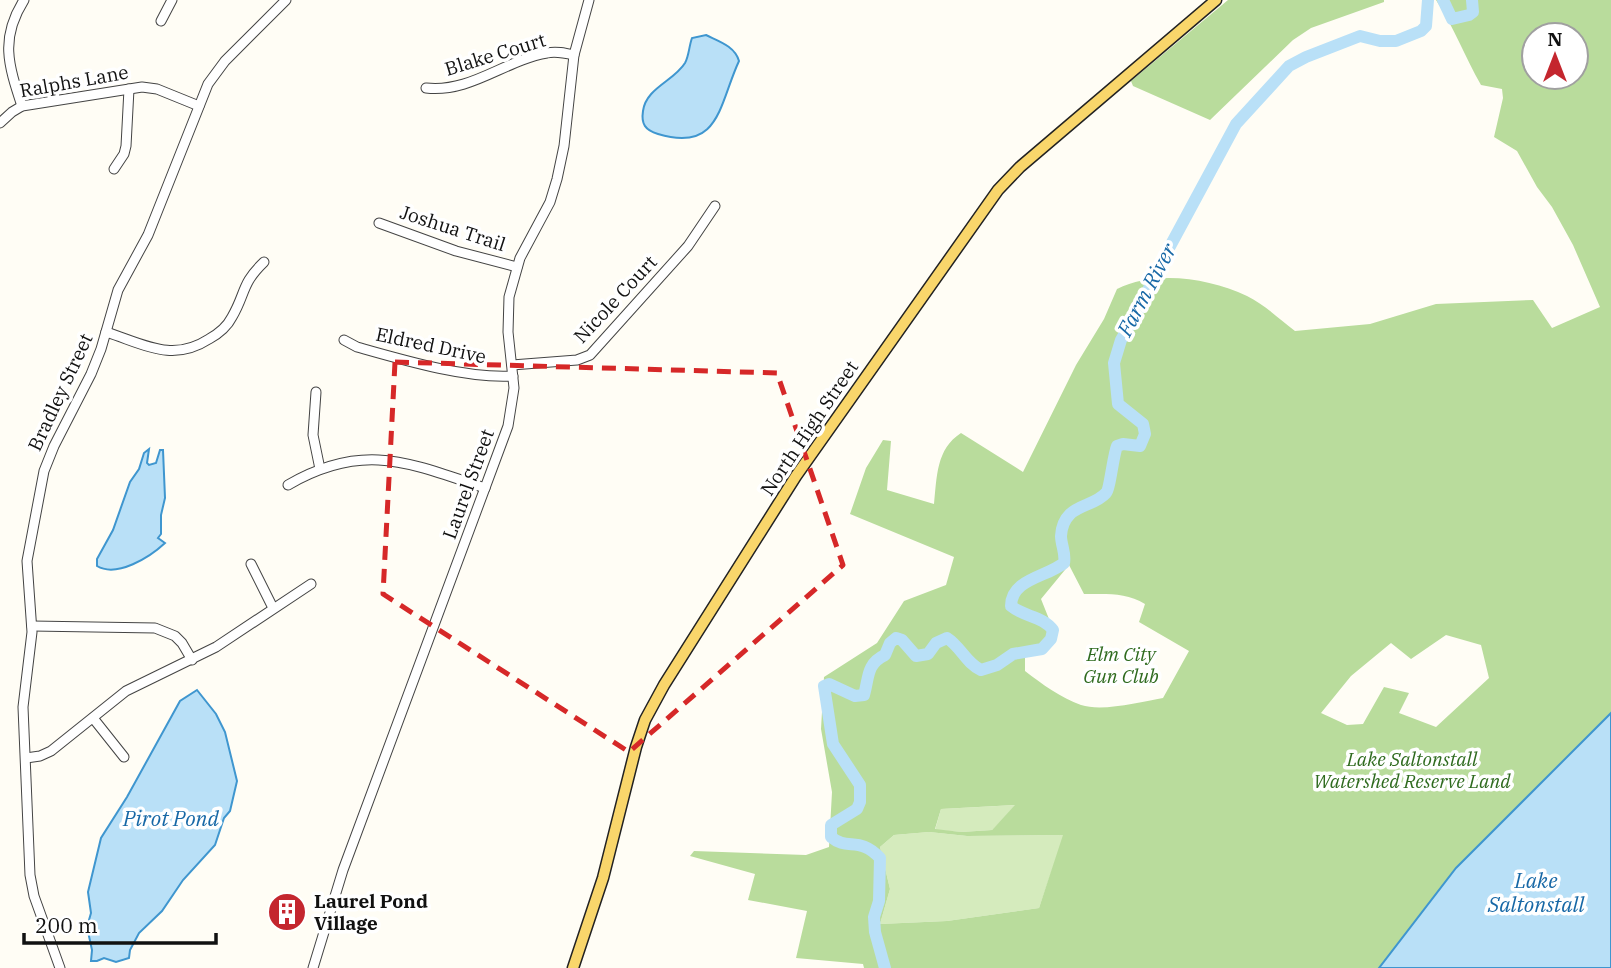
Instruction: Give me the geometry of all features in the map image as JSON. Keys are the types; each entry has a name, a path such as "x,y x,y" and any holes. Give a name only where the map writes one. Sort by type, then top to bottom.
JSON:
{"main road":[{"name":"North High Street","path":"573,968 603,878 645,720 664,685 796,476 998,190 1020,167 1216,0"}],"street":[{"path":"22,106 7,57 4,36 8,20 24,0"},
{"path":"161,21 172,0"},
{"name":"Bradley Street","path":"60,968 31,885 23,697 32,626 27,561 42,479 49,455 91,374 118,290 148,235 208,84 219,67 286,0"},
{"name":"Laurel Street","path":"313,968 343,870 508,426 513,400 513,376 508,308 517,267 550,202 557,178 564,146 574,55 589,0"},
{"name":"Blake Court","path":"426,88 446,89 464,85 547,53 574,55"},
{"name":"Ralphs Lane","path":"0,123 12,111 22,106 142,87 157,89 199,106"},
{"path":"114,169 126,146 129,89"},
{"name":"Nicole Court","path":"512,365 577,360 590,355 688,246 715,206"},
{"name":"Joshua Trail","path":"379,223 456,251 517,267"},
{"path":"106,332 163,350 176,352 191,349 228,324 250,276 264,262"},
{"name":"Eldred Drive","path":"344,340 357,347 452,369 493,376 513,376"},
{"path":"316,392 313,435 320,469"},
{"path":"288,485 320,469 349,462 378,460 400,461 424,467 485,488"},
{"path":"251,564 273,608"},
{"path":"26,758 46,754 125,691 216,647 312,584"},
{"path":"32,626 155,628 175,636 183,643 192,660"},
{"path":"93,718 124,757"}],"highlighted area":[{"path":"395,362 777,373 843,565 629,752 383,594"}],"green space":[{"path":"1228,0 1384,2 1311,28 1293,40 1210,120 1133,86 1131,81"},
{"name":"Lake Saltonstall Watershed Reserve Land","path":"1436,0 1611,0 1611,713 1456,868 1379,968 864,968 863,964 796,958 807,911 748,900 755,874 690,856 694,851 806,855 829,847 832,792 821,729 824,677 877,643 904,601 946,585 954,557 850,514 866,468 883,440 891,441 887,490 934,504 942,455 961,433 1023,472 1076,365 1104,319 1117,289 1148,280 1165,278 1199,281 1232,290 1260,303 1295,331 1370,324 1436,304 1533,300 1552,328 1600,307 1573,245 1552,207 1537,187 1517,151 1494,137 1503,98 1502,89 1481,85","holes":["1069,565 1084,594 1108,594 1138,600 1145,604 1139,622 1189,651 1163,698 1122,706 1090,707 1059,695 1025,671 1025,657 1046,650 1058,631 1049,619 1041,599","1446,635 1481,645 1489,678 1436,727 1399,713 1409,693 1384,687 1363,724 1347,725 1321,713 1351,676 1391,643 1411,659","1015,805 992,830 961,832 935,829 941,809","929,832 967,836 1063,835 1039,908 947,921 880,924 890,889 880,847 894,835"]},
{"path":"1016,805 992,830 935,830 941,809"},
{"path":"929,832 967,836 1064,835 1039,908 947,921 880,924 890,889 880,847 894,835"}],"water":[{"path":"706,35 730,48 739,61 714,121 706,131 694,137 678,138 650,131 643,120 645,103 649,96 685,63 692,38"},
{"path":"149,449 149,465 156,463 160,450 163,450 165,498 161,534 158,538 165,543 142,560 123,568 105,569 97,566 97,559 113,530 130,482 139,469 144,453"},
{"name":"Pirot Pond","path":"197,690 216,714 225,732 237,781 230,811 224,818 215,845 183,880 162,911 139,933 129,958 116,962 104,958 91,961 92,950 87,927 91,913 88,892 101,838 180,701"},
{"name":"Lake Saltonstall","path":"1611,713 1611,968 1379,968 1456,868"}],"waterway":[{"name":"Farm River","path":"885,968 875,932 874,917 879,901 880,858 866,847 843,843 831,837 831,825 857,809 860,802 860,785 833,744 824,686 829,684 855,696 864,695 871,667 885,655 890,643 896,638 902,640 916,656 928,654 936,643 947,638 981,670 997,665 1013,654 1042,649 1051,639 1053,630 1049,625 1011,606 1013,597 1023,584 1064,563 1061,536 1063,525 1072,512 1106,493 1117,446 1140,446 1145,434 1143,424 1118,404 1114,363 1121,340 1236,124 1289,66 1306,57 1360,36 1380,41 1396,41 1421,31 1426,26 1428,0"},
{"name":"Farm River","path":"1443,0 1452,19 1473,12 1472,0"}],"place":[{"name":"Laurel Pond Village","path":"287,912"}],"park label":[{"name":"Elm City Gun Club","path":"1121,665"}]}
